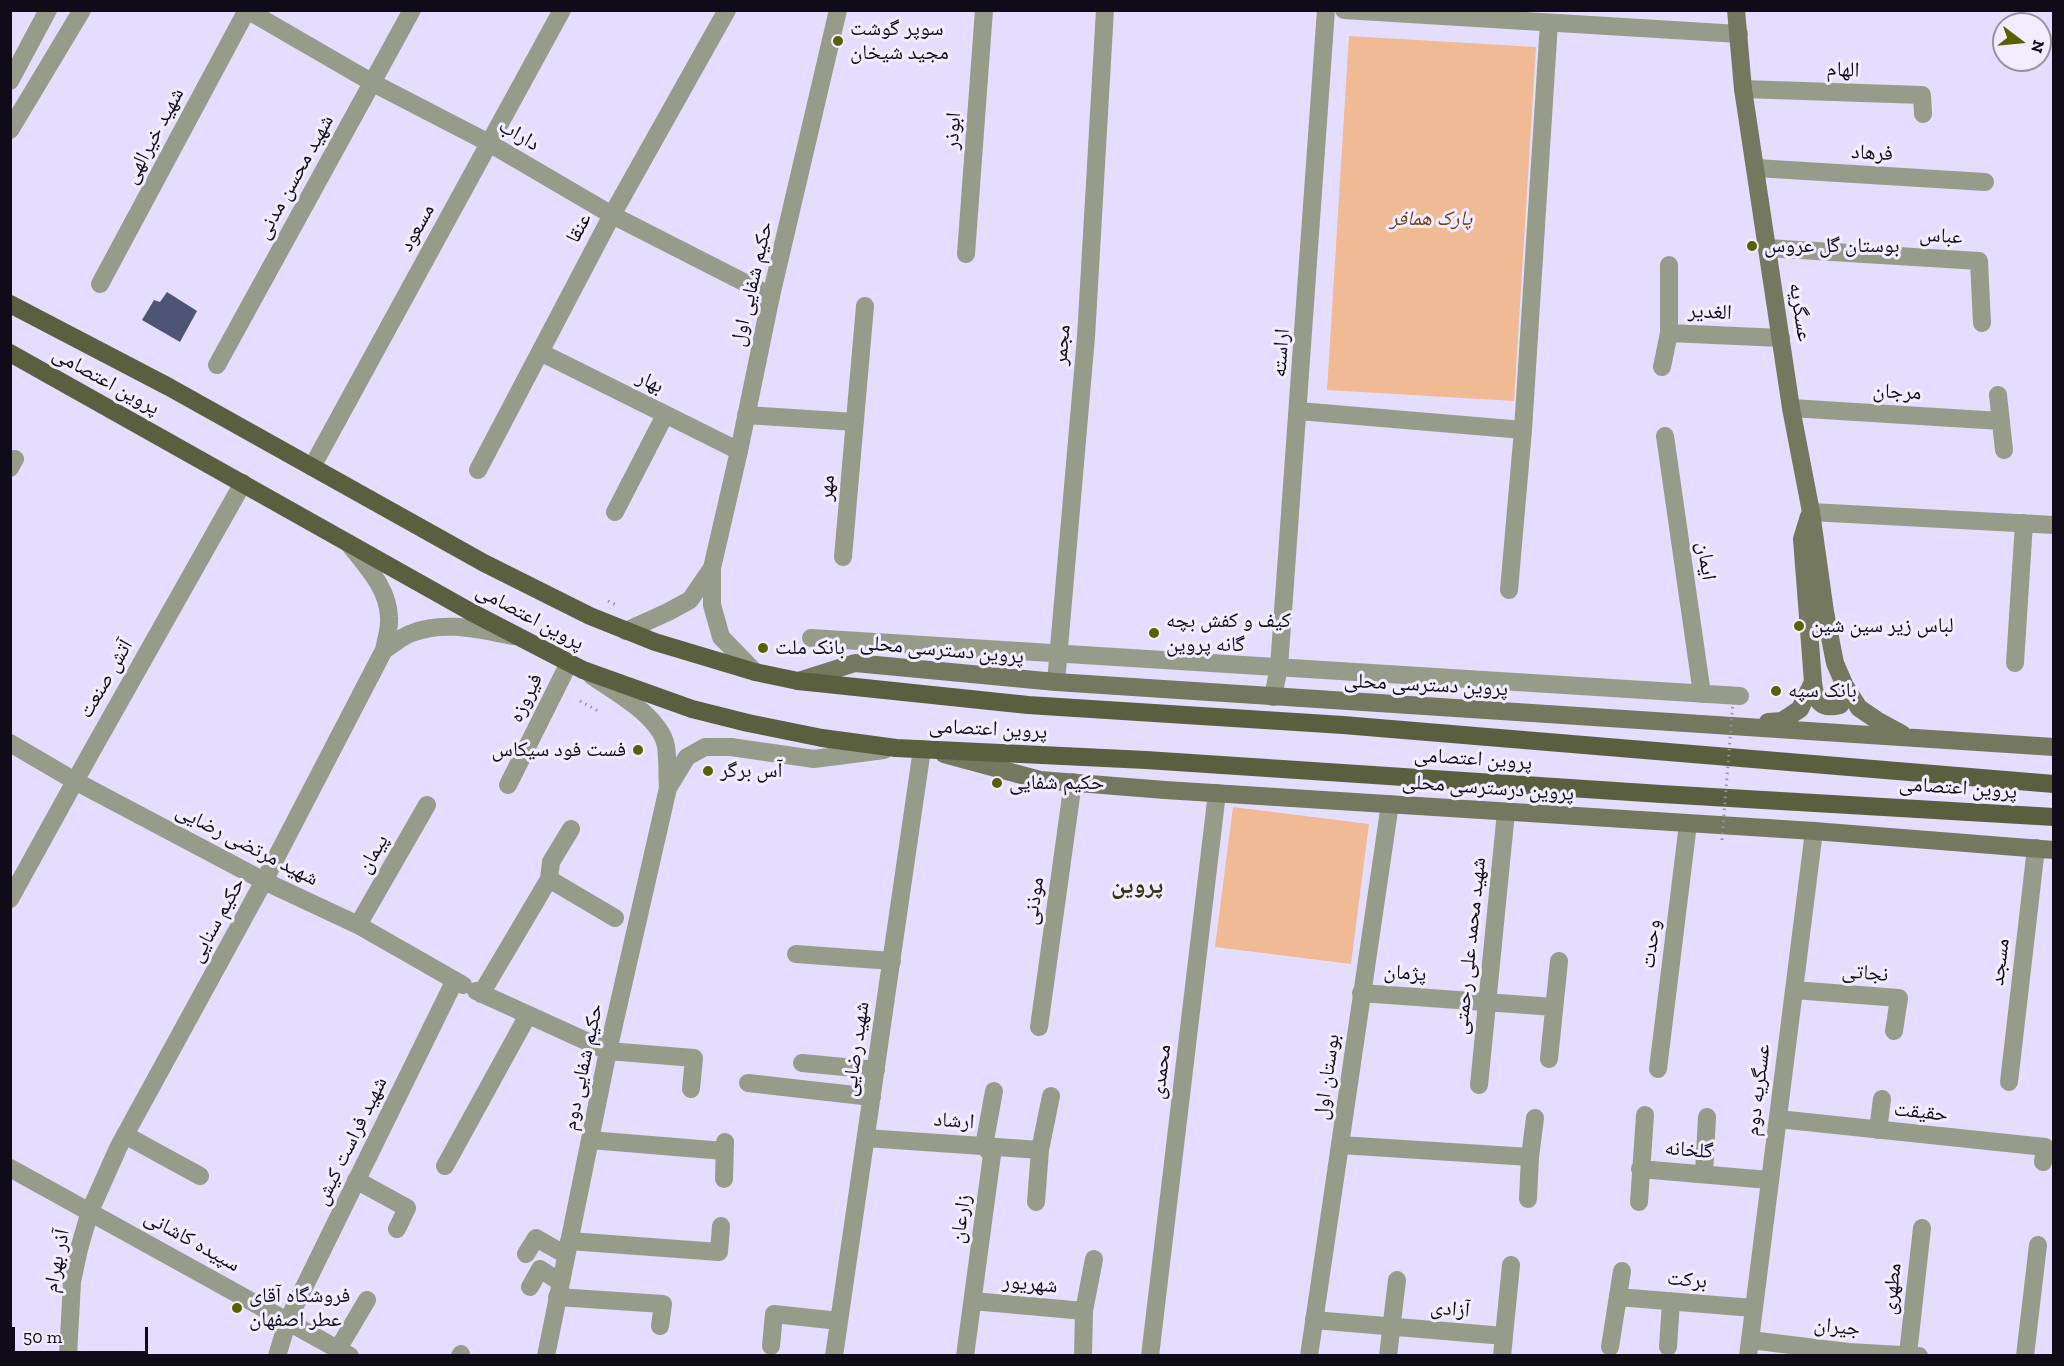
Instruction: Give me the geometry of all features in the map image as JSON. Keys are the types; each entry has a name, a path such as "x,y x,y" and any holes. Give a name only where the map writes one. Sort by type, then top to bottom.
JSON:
{"main road":[{"name":"عسگریه","path":"1736,10 1743,89 1791,408 1811,512 1825,612 1835,663 1845,686 1859,708 1909,737"},
{"name":"پروین اعتصامی","path":"12,303 169,387 484,563 590,616 655,642 756,672 798,681 1028,705 1343,725 2054,784"},
{"name":"پروین اعتصامی","path":"10,353 520,638 576,667 692,710 822,738 896,748 1146,760 1626,792 2054,817"},
{"name":"عسگریه","path":"1811,512 1802,539 1813,682"},
{"name":"پروین دسترسی محلی","path":"798,681 855,663 1056,682 2054,747"},
{"path":"1813,682 1815,695 1822,704 1831,707 1840,705 1844,697 1845,686"},
{"path":"1733,726 1782,721 1800,709 1813,682"},
{"name":"پروین درسترسی محلی","path":"922,749 1040,780 1814,831 2045,849"}],"street":[{"path":"10,81 48,10"},
{"path":"10,129 82,10"},
{"name":"شهید محسن مدنی","path":"217,365 412,10"},
{"name":"مسعود","path":"312,467 561,10"},
{"name":"عنقا","path":"478,470 612,215 727,10"},
{"name":"حکیم شفایی اول","path":"712,568 740,451 771,296 838,10"},
{"name":"ابوذر","path":"966,254 984,10"},
{"name":"مجمر","path":"1056,682 1086,337 1105,10"},
{"name":"اراسته","path":"1273,697 1280,668 1326,10"},
{"name":"داراب","path":"247,11 373,83 489,144 612,215 771,296"},
{"name":"شهید خیرالهی","path":"100,284 247,11"},
{"path":"1354,11 1470,14 1549,23 1592,17 1739,34"},
{"path":"1509,590 1523,430 1549,23"},
{"name":"الهام","path":"1743,89 1922,95 1923,114"},
{"name":"فرهاد","path":"1756,168 1985,182"},
{"name":"عباس","path":"1767,248 1979,261 1982,323"},
{"name":"الغدیر","path":"1669,265 1669,333 1781,338"},
{"name":"مهر","path":"843,557 865,306"},
{"path":"1662,367 1669,333"},
{"name":"بهار","path":"540,352 740,451"},
{"path":"1998,395 2004,450"},
{"name":"مرجان","path":"1791,408 2001,421"},
{"path":"1299,411 1523,430"},
{"path":"615,512 665,415"},
{"path":"746,415 855,422"},
{"name":"ایمان","path":"1665,436 1702,693"},
{"name":"آتش صنعت","path":"10,899 243,483"},
{"path":"1811,512 2054,525"},
{"path":"2015,663 2024,523"},
{"path":"348,542 387,598 390,620 384,650"},
{"path":"626,631 690,600 712,568"},
{"path":"712,568 712,605 721,637 756,672"},
{"path":"384,650 410,633 436,626 471,628 520,638"},
{"path":"811,638 1577,688 1702,693 1737,699"},
{"name":"حکیم سنایی","path":"90,1211 125,1135 264,881 384,650"},
{"path":"576,667 644,713 657,727 664,738 666,747 668,788"},
{"name":"فیروزه","path":"508,785 576,667"},
{"name":"شهید مرتضی رضایی","path":"10,744 264,881 358,925 468,988 608,1051 694,1058 691,1089"},
{"path":"668,788 687,757 705,747 730,747 814,759 896,748"},
{"name":"شهید رضایی","path":"834,1356 922,749"},
{"name":"موذنی","path":"1038,1027 1073,782"},
{"name":"حکیم شفایی دوم","path":"546,1356 608,1051 668,788"},
{"name":"محمدی","path":"1150,1356 1217,793"},
{"name":"بوستان اول","path":"1309,1356 1390,804"},
{"name":"پیمان","path":"358,925 427,805"},
{"name":"شهید محمد علی رحمتی","path":"1479,1085 1506,812"},
{"name":"وحدت","path":"1658,1069 1688,824"},
{"name":"شهید فراست کیش","path":"277,1356 288,1320 356,1180 468,988 549,879 550,862 571,830"},
{"name":"عسگریه دوم","path":"1749,1348 1814,831"},
{"name":"مسجد","path":"2009,1082 2045,849"},
{"path":"549,879 615,918"},
{"path":"796,954 892,961"},
{"path":"1549,1059 1559,962"},
{"name":"نجاتی","path":"1794,990 1899,999 1894,1031"},
{"name":"پژمان","path":"1361,993 1554,1006"},
{"path":"445,1166 528,1015"},
{"path":"802,1063 876,1070"},
{"path":"748,1083 872,1097"},
{"name":"زارعان","path":"965,1356 992,1155 984,1146 994,1091"},
{"path":"1036,1202 1040,1150 1051,1096"},
{"path":"1878,1130 1882,1100"},
{"path":"1639,1202 1645,1115"},
{"path":"1704,1173 1707,1117"},
{"path":"1528,1199 1535,1118"},
{"name":"حقیقت","path":"1778,1119 2045,1147 2043,1162"},
{"path":"125,1135 200,1176"},
{"name":"ارشاد","path":"866,1138 1040,1150"},
{"path":"590,1140 724,1146 724,1179"},
{"path":"1340,1145 1530,1157"},
{"name":"سپیده کاشانی","path":"10,1168 344,1352"},
{"name":"گلخانه","path":"1640,1169 1769,1180"},
{"path":"356,1180 406,1208 397,1229"},
{"name":"آذر بهرام","path":"68,1356 72,1282 90,1211"},
{"path":"526,1254 536,1238 567,1248 719,1252 721,1226"},
{"name":"مطهری","path":"1913,1355 1922,1228"},
{"path":"2025,1356 2038,1245"},
{"path":"1083,1356 1084,1311 1094,1259"},
{"path":"1502,1356 1511,1265"},
{"path":"531,1287 540,1269 559,1289 663,1304 660,1326"},
{"path":"1610,1347 1622,1271"},
{"path":"1388,1356 1397,1280"},
{"name":"برکت","path":"1618,1297 1753,1308"},
{"path":"344,1352 367,1300"},
{"name":"شهریور","path":"973,1301 1084,1311"},
{"path":"1668,1347 1671,1301"},
{"path":"771,1346 774,1314 839,1321"},
{"name":"آزادی","path":"1314,1320 1504,1336"},
{"name":"جیران","path":"1749,1348 1913,1355"}],"path":[{"path":"1722,840 1737,699"},
{"path":"580,701 598,711"}],"green space":[{"name":"پارک همافر","path":"1349,36 1536,47 1514,401 1327,390"},
{"path":"1233,807 1369,824 1351,964 1215,947"}],"building":[{"path":"167,292 197,311 180,342 142,320 154,300 160,302"}],"place":[{"name":"سوپر گوشت مجید شیخان","path":"838,41"},
{"name":"بوستان گل عروس","path":"1752,246"},
{"name":"لباس زیر سین شین","path":"1799,626"},
{"name":"کیف و کفش بچه گانه پروین","path":"1154,633"},
{"name":"بانک ملت","path":"763,648"},
{"name":"بانک سپه","path":"1776,691"},
{"name":"فست فود سیکاس","path":"638,750"},
{"name":"آس برگر","path":"708,771"},
{"name":"حکیم شفایی","path":"997,783"},
{"name":"فروشگاه آقای عطر اصفهان","path":"237,1308"}],"district":[{"name":"پروین","path":"1137,886"}]}
